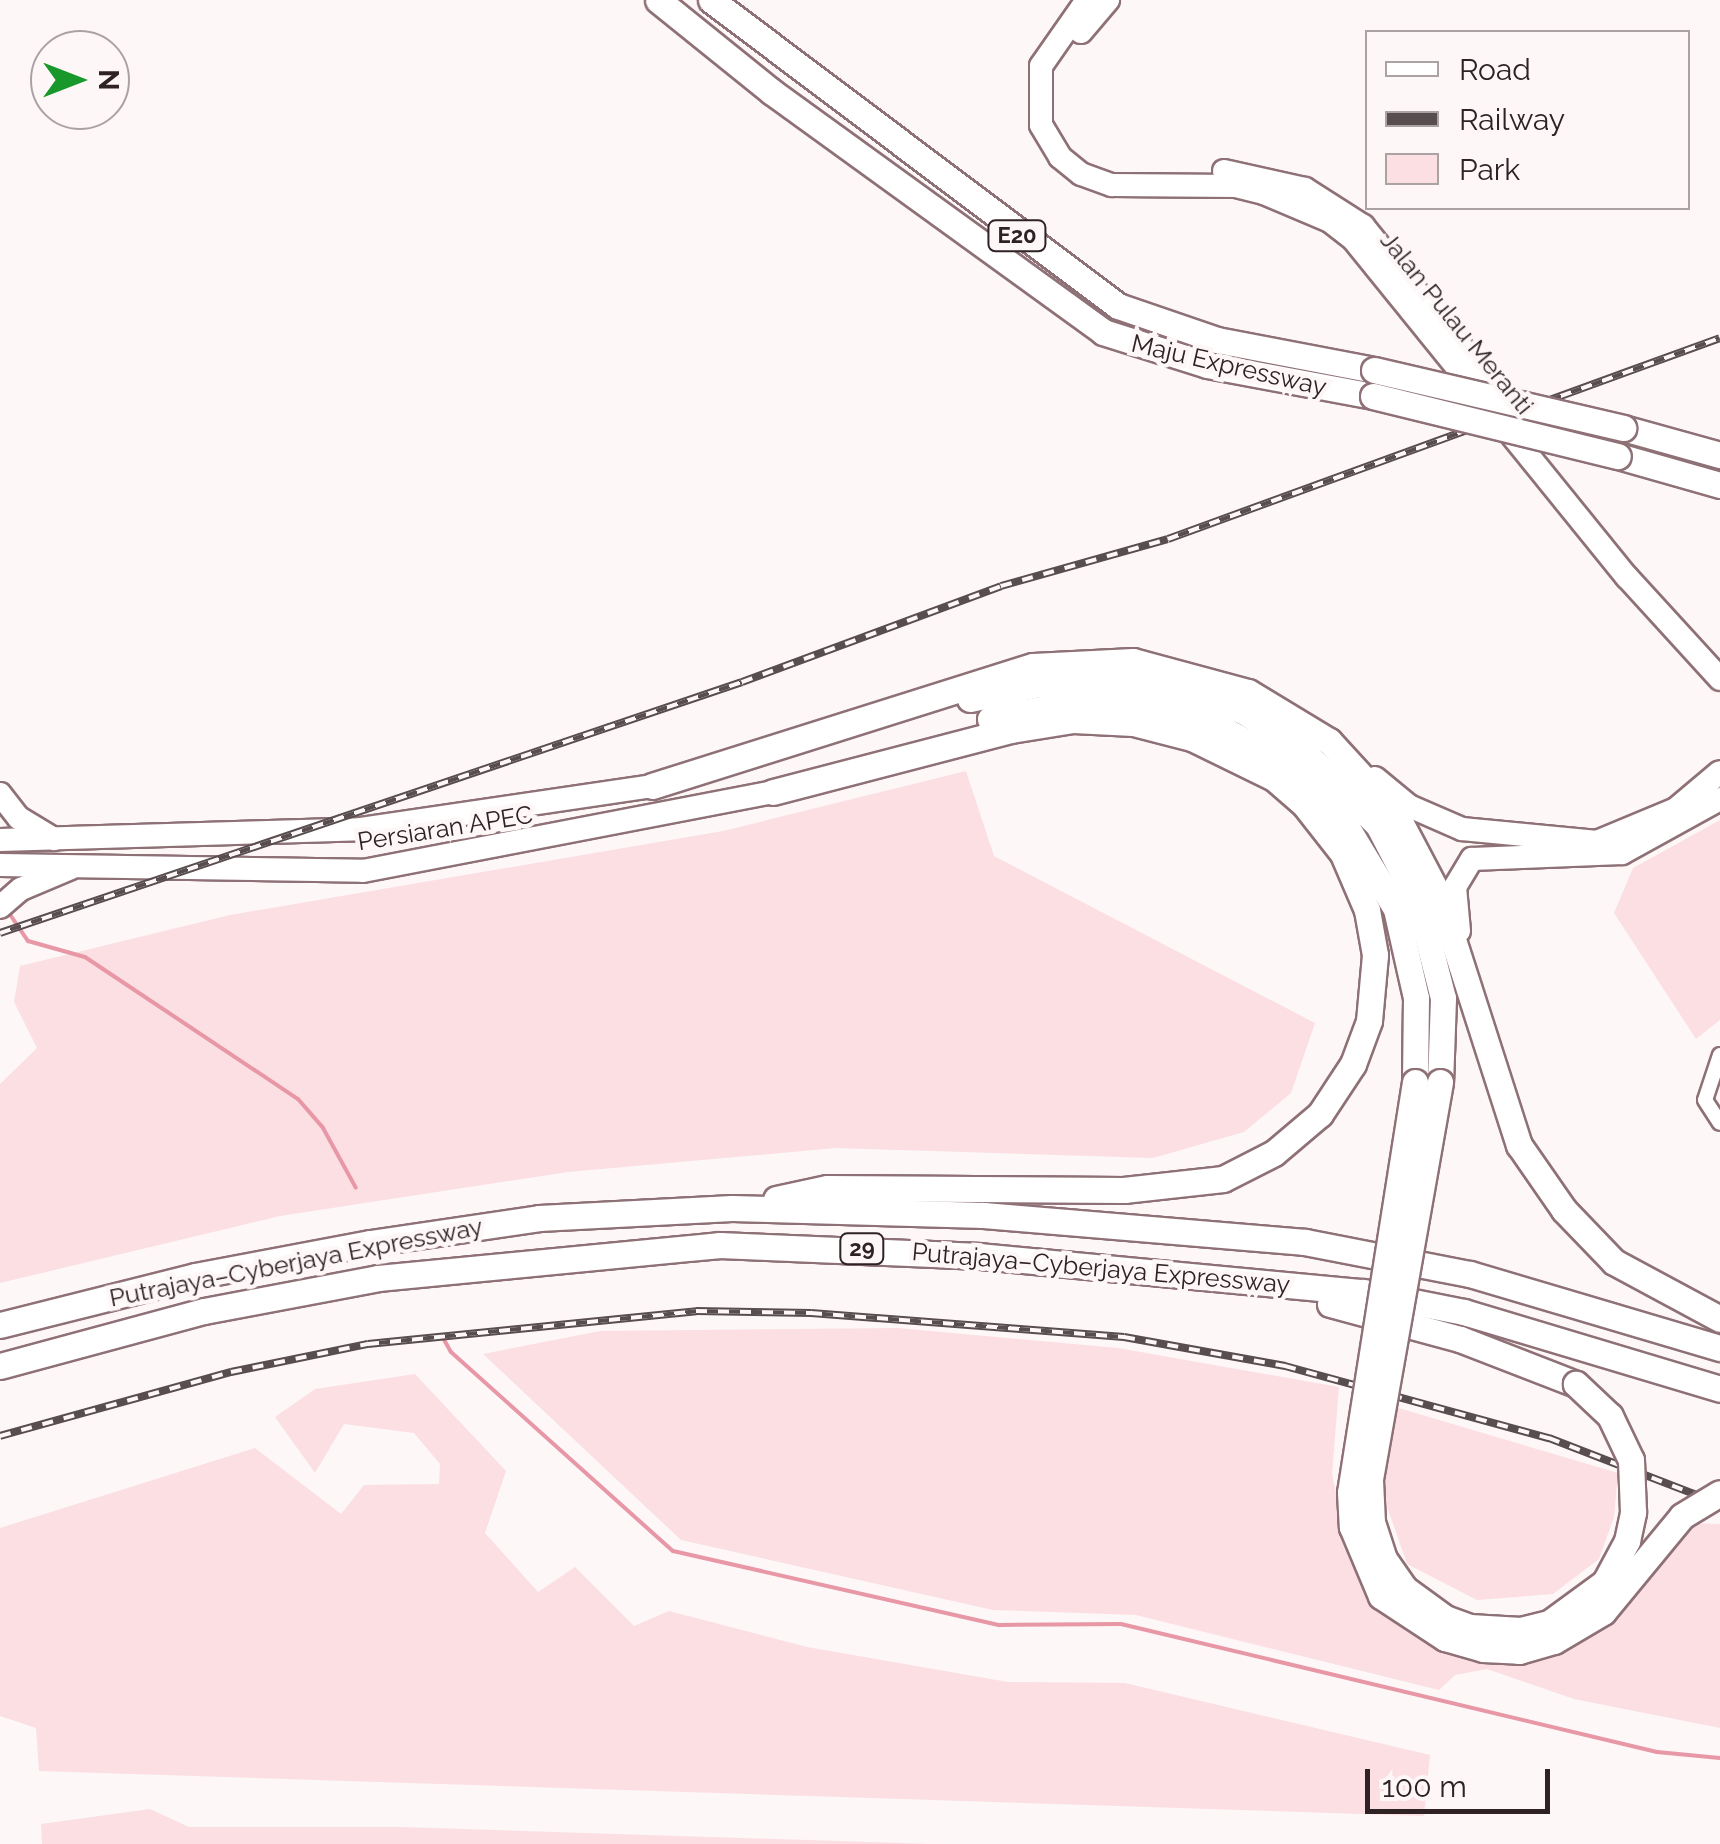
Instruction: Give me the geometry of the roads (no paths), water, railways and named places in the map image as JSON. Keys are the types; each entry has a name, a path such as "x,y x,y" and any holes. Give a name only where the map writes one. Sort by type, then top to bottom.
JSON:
{"highway":[{"name":"Maju Expressway","path":"658,0 772,92 1103,332 1208,365 1373,396 1720,484"},
{"name":"Maju Expressway","path":"711,0 1026,243 1118,306 1218,340 1374,370 1623,428 1720,456"},
{"path":"652,786 999,673 1099,660 1200,675 1248,692 1330,741 1396,814 1439,896 1519,1145 1564,1210 1614,1262 1720,1319"},
{"path":"652,786 1039,684 1134,682 1241,710 1293,741 1378,825 1419,904 1443,998 1350,1492 1352,1527 1381,1596 1445,1638 1483,1649 1519,1652 1554,1641 1603,1612 1682,1516 1720,1493"},
{"path":"773,792 963,726 1060,704 1135,704 1232,733 1283,762 1317,792 1358,842 1396,909 1416,998 1428,1082 1370,1480 1372,1522 1384,1559 1404,1588 1444,1618 1470,1627 1521,1630 1548,1622 1604,1582 1630,1526 1631,1460 1610,1416 1576,1384 1554,1370 1358,1309 1121,1269"},
{"path":"732,1208 827,1188 1124,1190 1223,1179 1274,1153 1320,1114 1353,1064 1372,988 1375,954 1367,910 1330,836 1274,778 1192,738 1133,723 1074,720 1011,730 773,792"},
{"name":"Putrajaya–Cyberjaya Expressway","path":"0,1325 195,1276 370,1243 539,1218 732,1208 1024,1218 1306,1242 1470,1274 1720,1348"},
{"name":"Putrajaya–Cyberjaya Expressway","path":"0,1366 204,1311 378,1278 542,1257 738,1245 1121,1269 1363,1292 1447,1309 1720,1390"}],"main road":[{"name":"Jalan Pulau Meranti","path":"1088,0 1041,66 1041,125 1060,158 1080,174 1112,184 1236,186 1264,193 1330,221 1353,239 1627,577 1720,679"},
{"name":"Jalan Pulau Meranti","path":"1108,0 1055,72 1055,122 1072,148 1116,169 1271,178 1306,189 1363,226 1638,569 1720,658"},
{"path":"1330,741 1434,819 1530,840 1615,836 1676,809 1720,772"},
{"name":"Persiaran APEC","path":"0,840 360,829 652,786"},
{"name":"Persiaran APEC","path":"0,865 362,871 773,792"},
{"path":"0,794 20,818 55,840"},
{"path":"1468,991 1454,904 1468,861 1622,854 1720,799"},
{"path":"0,908 22,889 74,866"}],"street":[{"path":"1720,1054 1705,1100 1720,1124"}],"waterway":[{"path":"9,913 28,941 85,957 298,1099 323,1128 356,1188"},
{"path":"442,1336 451,1352 673,1551 1000,1625 1121,1624 1657,1752 1720,1758"}],"railway":[{"path":"0,933 742,682 1001,586 1168,539 1720,338"},
{"path":"0,1436 231,1372 368,1344 696,1311 811,1313 1124,1337 1285,1366 1549,1438 1720,1504"}]}
